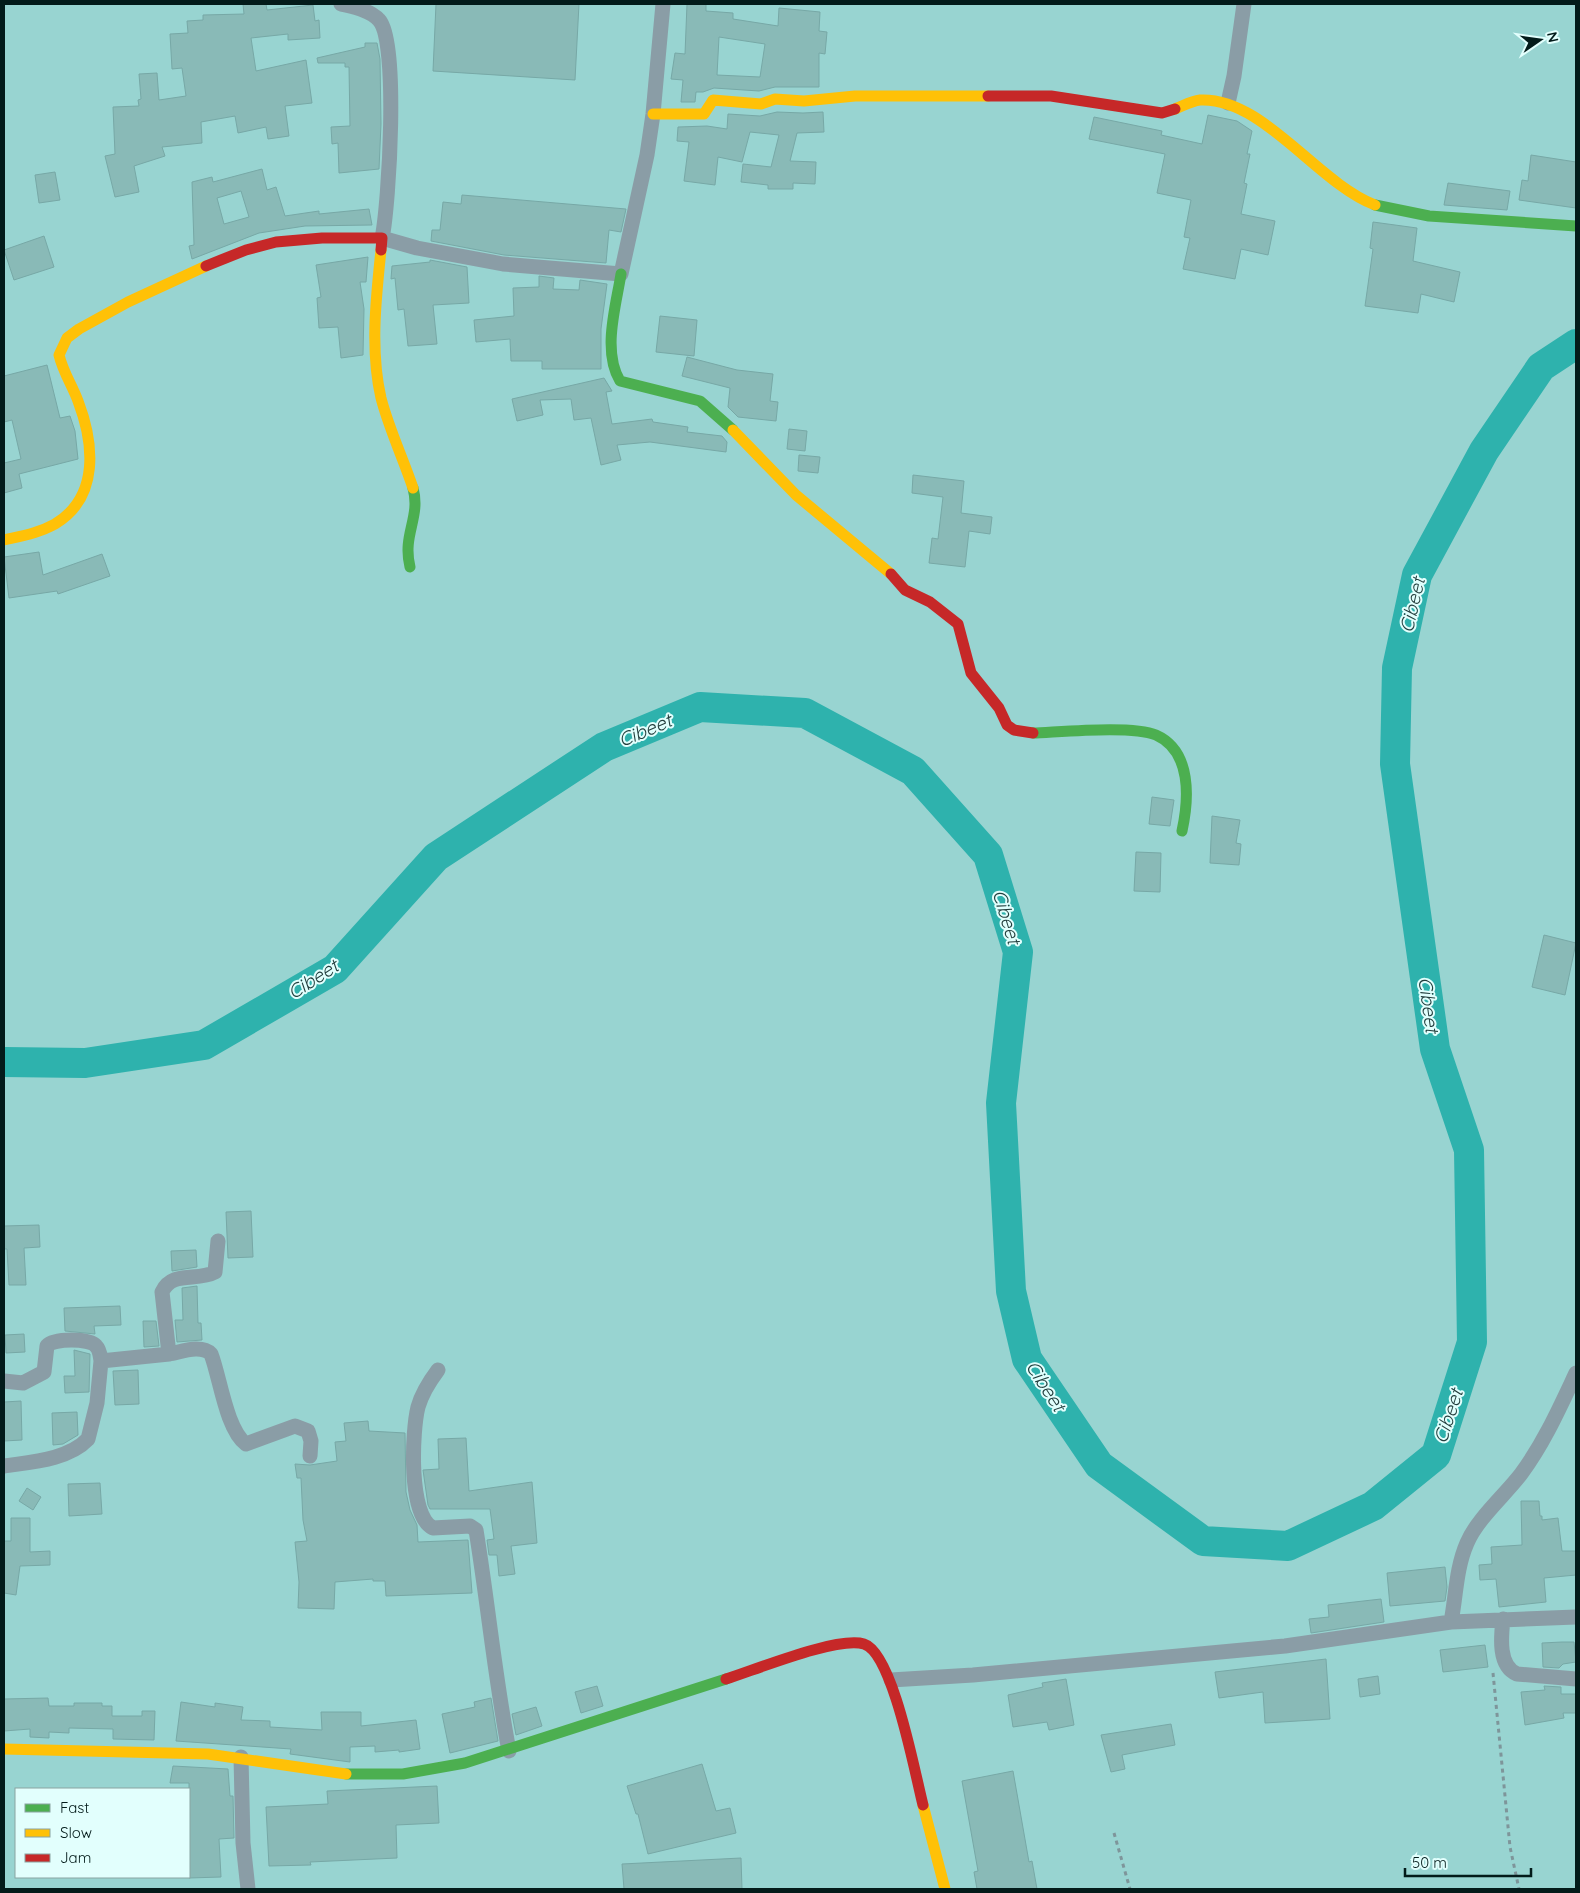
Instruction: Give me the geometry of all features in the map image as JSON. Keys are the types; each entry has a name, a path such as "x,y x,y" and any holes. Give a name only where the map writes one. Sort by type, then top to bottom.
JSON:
{"street":[{"path":"341,4 357,8 379,20 385,30 388,44 391,130 386,218 382,238 377,371 386,414 416,498 415,516 405,540 405,552 410,566"},
{"path":"663,4 653,114 647,155 621,274 611,356 615,376 620,381 700,401 724,420 796,495 883,566 905,590 930,602 948,614 958,624 971,673 1000,708 1008,725 1014,730 1029,733 1134,731 1156,735 1166,742 1181,763 1188,784 1188,797 1182,831"},
{"path":"1228,102 1234,76 1244,4"},
{"path":"653,114 704,114 713,100 761,104 775,99 804,101 855,96 1051,96 1162,113 1175,110 1189,102 1200,100 1228,102 1246,112 1291,145 1339,189 1363,201 1407,214 1533,225 1576,226"},
{"path":"4,540 46,530 72,510 87,487 92,470 86,428 78,401 65,376 59,356 68,338 93,321 126,305 259,246 323,236 382,238 417,248 503,264 621,274"},
{"path":"169,1354 162,1292 166,1285 175,1279 215,1272 218,1241"},
{"path":"4,1381 23,1383 44,1372 47,1346 56,1340 88,1341 95,1344 100,1351 101,1360 97,1403 88,1439 81,1445 57,1455 4,1466"},
{"path":"101,1360 148,1358 206,1349 211,1354 229,1414 241,1440 246,1444 296,1426 308,1431 311,1441 310,1456"},
{"path":"438,1370 424,1392 415,1421 413,1452 416,1494 424,1520 429,1526 433,1528 470,1526 476,1530 489,1614 496,1685 509,1751"},
{"path":"1451,1622 1456,1582 1467,1543 1477,1527 1522,1472 1551,1424 1576,1372"},
{"path":"891,1680 973,1675 1285,1646 1451,1622 1576,1617"},
{"path":"1504,1619 1503,1653 1505,1664 1510,1671 1518,1674 1576,1679"},
{"path":"4,1749 189,1753 241,1757 333,1772 403,1774 429,1770 509,1751 704,1686 843,1645 858,1643 873,1649 879,1655 891,1680 945,1889"},
{"path":"241,1757 243,1842 248,1889"}],"path":[{"path":"1493,1668 1510,1847 1519,1889"},
{"path":"1114,1833 1130,1889"}],"building":[{"path":"243,4 266,4 267,10 313,5 315,21 319,20 320,38 288,40 288,34 251,38 256,71 306,60 312,103 285,106 289,136 268,139 266,127 238,133 235,116 201,122 202,143 162,147 165,156 134,166 139,192 115,197 105,156 115,154 113,107 139,106 138,100 141,99 139,74 157,73 159,100 186,96 182,68 172,69 170,34 188,33 187,21 203,20 203,15 244,14"},
{"path":"436,4 579,4 575,80 433,71"},
{"path":"687,4 706,4 706,11 733,13 733,19 778,26 779,8 820,12 819,31 827,32 825,54 819,53 819,87 775,87 759,91 714,88 703,92 696,92 695,102 681,102 683,80 671,79 675,53 685,54","holes":["719,37 765,44 760,77 717,75"]},
{"path":"365,43 377,43 380,59 381,124 379,169 339,173 338,143 332,144 331,127 350,126 349,67 345,67 345,63 318,63 317,58 365,47"},
{"path":"777,112 823,112 824,132 797,133 790,161 816,162 815,184 793,183 793,189 768,189 768,185 741,182 743,164 771,167 779,135 750,132 742,162 718,157 715,185 684,181 689,142 677,141 678,127 707,126 727,129 728,114 760,116"},
{"path":"1208,115 1237,121 1252,131 1247,154 1250,154 1244,183 1247,184 1241,214 1275,221 1268,255 1241,249 1235,279 1183,269 1190,238 1184,237 1191,200 1157,193 1165,154 1089,139 1094,117 1162,131 1161,135 1202,144"},
{"path":"1531,155 1576,162 1576,208 1519,200 1522,180 1528,181"},
{"path":"262,169 267,190 276,187 285,216 319,211 319,214 369,209 372,225 305,226 259,233 192,259 189,246 194,245 192,182 212,177 213,182","holes":["241,191 249,217 224,224 217,198"]},
{"path":"55,172 60,200 39,203 35,175"},
{"path":"1448,183 1510,191 1507,210 1444,205"},
{"path":"462,195 626,209 621,232 609,230 606,263 504,255 431,241 432,230 440,230 443,202 461,204"},
{"path":"1373,222 1417,228 1413,261 1460,272 1454,302 1421,294 1418,313 1365,306 1373,249 1370,248"},
{"path":"44,236 54,267 14,280 4,250"},
{"path":"368,257 366,282 360,282 364,309 363,355 341,358 338,327 319,328 317,298 321,297 316,265"},
{"path":"430,260 467,267 469,303 433,305 437,344 408,346 404,309 398,310 395,278 391,279 392,266 430,262"},
{"path":"539,276 554,278 553,289 579,290 580,280 607,284 601,329 601,369 542,369 542,361 511,361 510,339 476,342 474,320 514,316 513,288 539,287"},
{"path":"660,316 697,320 694,356 656,352"},
{"path":"687,357 737,370 773,374 770,401 778,402 776,421 738,417 728,407 730,388 682,376"},
{"path":"47,365 60,418 70,416 75,431 78,459 19,474 22,488 4,493 4,463 21,459 12,420 4,422 4,376"},
{"path":"604,378 612,391 606,392 612,424 652,419 653,422 688,427 687,432 722,436 727,442 726,452 650,442 617,445 621,460 601,465 591,418 574,420 571,399 540,400 543,415 517,421 512,399"},
{"path":"789,429 807,431 805,451 787,449"},
{"path":"799,455 820,457 818,473 798,471"},
{"path":"913,475 964,481 961,513 992,517 990,534 969,531 965,567 929,563 932,538 938,539 943,497 912,493"},
{"path":"39,552 43,575 102,554 110,576 58,594 57,591 9,598 4,557"},
{"path":"1152,797 1174,800 1170,826 1149,824"},
{"path":"1212,816 1240,820 1236,843 1241,844 1239,865 1210,863"},
{"path":"1136,852 1161,853 1160,892 1134,891"},
{"path":"1544,935 1576,943 1565,995 1532,987"},
{"path":"251,1211 253,1257 228,1258 226,1212"},
{"path":"39,1225 40,1247 24,1248 26,1285 9,1285 7,1249 4,1249 4,1226"},
{"path":"196,1250 197,1267 172,1271 171,1251"},
{"path":"197,1286 198,1323 201,1323 202,1340 177,1342 175,1320 183,1320 182,1288"},
{"path":"120,1306 121,1325 94,1326 95,1334 65,1331 64,1308"},
{"path":"143,1321 156,1321 159,1346 144,1347"},
{"path":"24,1334 25,1352 6,1353 5,1335"},
{"path":"74,1350 90,1354 89,1392 65,1393 64,1376 75,1376"},
{"path":"138,1370 139,1404 115,1405 113,1371"},
{"path":"21,1401 22,1440 4,1441 4,1402"},
{"path":"77,1412 78,1435 63,1444 53,1445 52,1413"},
{"path":"368,1421 369,1431 405,1433 406,1492 410,1510 417,1525 418,1542 468,1540 472,1593 386,1596 385,1581 373,1581 373,1579 335,1582 334,1609 298,1608 299,1582 295,1542 307,1541 303,1520 301,1478 297,1478 295,1464 310,1465 337,1461 335,1442 346,1441 344,1423"},
{"path":"466,1438 469,1491 532,1482 537,1543 511,1546 515,1574 499,1576 497,1555 489,1555 487,1540 494,1539 490,1509 430,1509 428,1505 423,1470 439,1469 438,1439"},
{"path":"100,1483 102,1514 69,1516 68,1484"},
{"path":"27,1488 41,1497 33,1510 19,1501"},
{"path":"1521,1501 1539,1501 1542,1520 1558,1518 1562,1551 1576,1551 1576,1575 1544,1578 1546,1602 1499,1607 1496,1579 1480,1580 1479,1565 1492,1564 1491,1547 1522,1545"},
{"path":"11,1518 30,1518 30,1552 50,1551 50,1565 20,1566 16,1595 4,1593 4,1541 11,1541"},
{"path":"1445,1567 1447,1587 1445,1601 1390,1606 1387,1573"},
{"path":"1381,1599 1384,1622 1311,1633 1309,1619 1329,1617 1328,1605"},
{"path":"1574,1642 1576,1662 1563,1664 1559,1668 1543,1667 1542,1643"},
{"path":"1485,1645 1488,1667 1443,1672 1440,1650"},
{"path":"1326,1659 1330,1719 1265,1723 1263,1692 1219,1698 1215,1672"},
{"path":"1378,1676 1380,1694 1360,1697 1358,1679"},
{"path":"1066,1679 1074,1725 1049,1730 1047,1722 1013,1727 1008,1695 1043,1687 1042,1683"},
{"path":"597,1686 603,1706 581,1713 575,1692"},
{"path":"1544,1686 1561,1687 1561,1694 1576,1694 1576,1713 1563,1713 1564,1718 1525,1725 1521,1692 1545,1690"},
{"path":"48,1698 49,1706 74,1706 74,1703 102,1703 102,1706 112,1706 112,1716 142,1716 142,1711 155,1711 154,1740 113,1739 113,1729 69,1728 69,1733 49,1732 49,1738 30,1737 30,1729 4,1731 4,1699"},
{"path":"491,1698 498,1741 450,1753 442,1714 475,1707 474,1702"},
{"path":"181,1702 215,1707 215,1703 243,1707 241,1720 270,1721 270,1727 322,1730 321,1712 361,1712 361,1726 416,1720 420,1749 399,1752 399,1750 375,1752 375,1746 350,1747 350,1762 290,1754 291,1749 176,1741"},
{"path":"536,1707 542,1726 516,1735 512,1714"},
{"path":"1171,1724 1175,1745 1122,1755 1125,1769 1111,1772 1101,1735"},
{"path":"702,1764 716,1811 730,1808 736,1833 648,1854 638,1814 636,1814 627,1786"},
{"path":"173,1766 228,1769 230,1796 233,1796 234,1838 219,1839 221,1877 190,1878 189,1783 170,1783"},
{"path":"1013,1771 1029,1862 1032,1861 1037,1889 977,1889 974,1872 978,1871 962,1781"},
{"path":"437,1786 439,1823 396,1825 397,1858 310,1862 311,1865 269,1866 266,1807 328,1804 327,1791"},
{"path":"741,1858 742,1889 624,1889 622,1864"}],"waterway":[{"name":"Cibeet","path":"4,1062 85,1063 204,1045 335,969 436,857 604,747 700,707 805,713 913,771 988,855 1018,952 1001,1103 1011,1291 1027,1359 1099,1465 1203,1541 1288,1546 1373,1506 1436,1455 1472,1342 1469,1150 1435,1049 1395,764 1397,668 1417,575 1484,451 1541,367 1576,344"}],"traffic: fast":[{"path":"1375,205 1429,216 1576,226"},
{"path":"621,274 611,342 612,356 620,381 700,401 733,430"},
{"path":"410,567 408,545 415,508 413,488"},
{"path":"1033,733 1131,730 1156,735 1168,742 1182,764 1185,777 1186,805 1182,831"},
{"path":"346,1774 403,1774 465,1763 726,1679"}],"traffic: slow":[{"path":"653,114 704,114 713,100 761,104 775,99 804,101 855,96 988,96"},
{"path":"1175,109 1190,102 1200,100 1223,103 1246,112 1268,126 1353,194 1375,205"},
{"path":"381,250 375,324 378,380 388,421 413,488"},
{"path":"4,540 36,532 55,524 70,513 80,499 86,484 90,451 87,434 78,401 59,355 67,338 79,329 128,302 206,266"},
{"path":"733,430 796,495 891,574"},
{"path":"4,1749 208,1754 346,1774"},
{"path":"923,1805 945,1889"}],"traffic: jam":[{"path":"988,96 1051,96 1162,113 1175,109"},
{"path":"206,266 246,250 276,242 322,238 382,238 381,250"},
{"path":"891,574 905,590 930,602 958,624 971,673 999,708 1007,725 1014,730 1033,733"},
{"path":"726,1679 816,1649 852,1643 864,1644 875,1652 893,1691 923,1805"}]}
